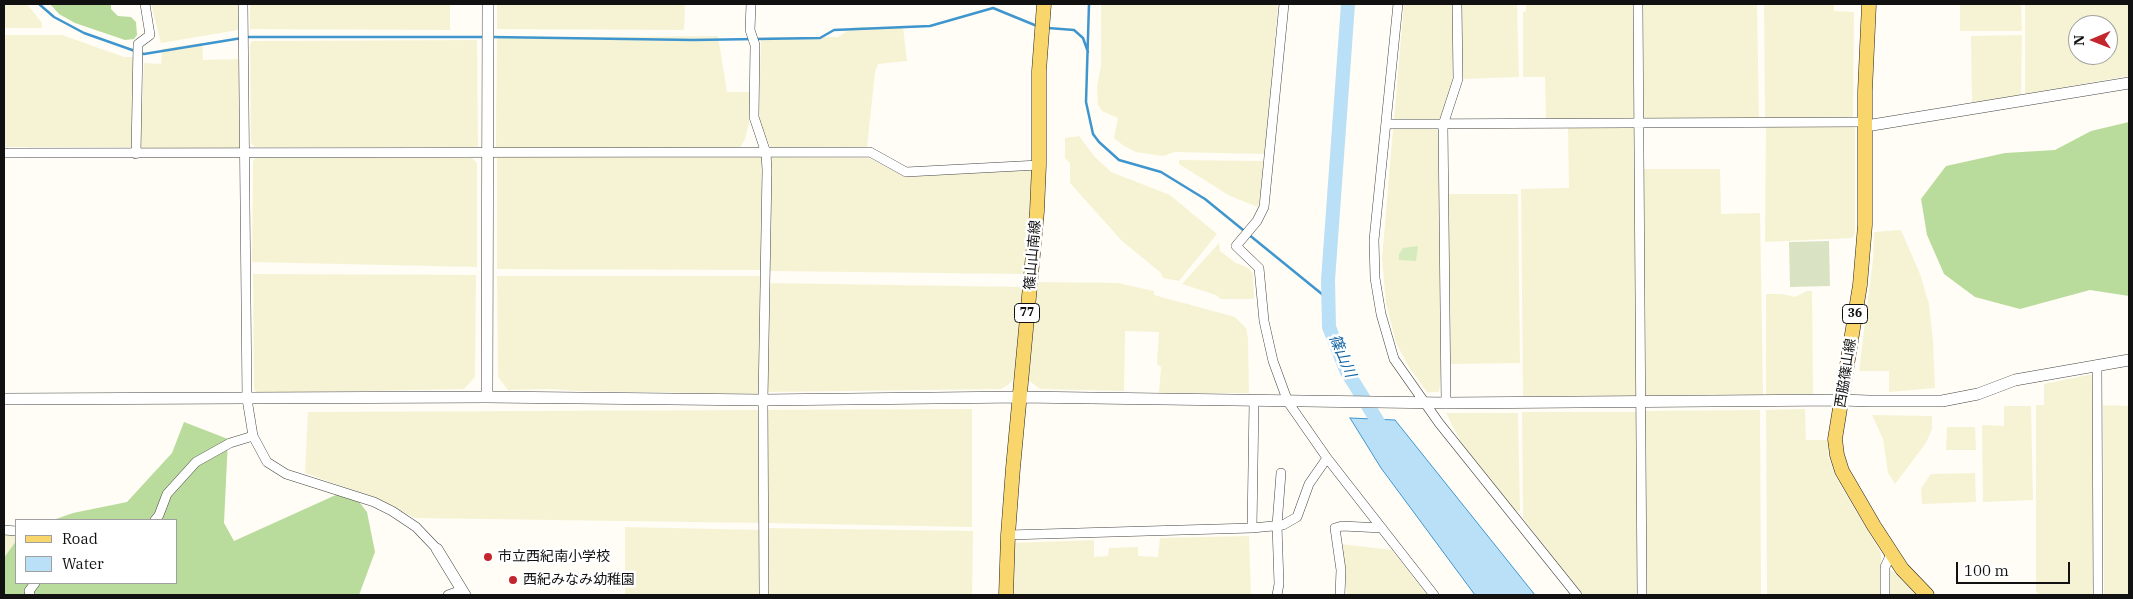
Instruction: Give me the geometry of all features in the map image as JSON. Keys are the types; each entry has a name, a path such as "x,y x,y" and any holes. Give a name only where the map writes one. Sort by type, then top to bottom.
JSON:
{"main road":[{"name":"篠山山南線","path":"1006,595 1008,535 1037,211 1039,71 1044,4"},
{"name":"西脇篠山線","path":"1868,4 1865,225 1860,285 1835,439 1836,455 1842,471 1891,554 1927,595"}],"street":[{"path":"136,154 138,44 150,35 145,4"},
{"path":"243,4 248,399 252,436 267,462 286,474 374,502 416,527 437,549 463,593 448,595"},
{"path":"487,397 488,4"},
{"path":"751,4 750,30 755,45 754,117 766,153 764,595"},
{"path":"1284,4 1268,187 1264,206 1257,221 1236,246 1259,268 1264,321 1273,361 1292,402 1327,458 1434,595"},
{"path":"1398,4 1374,240 1375,278 1381,314 1394,358 1422,403 1577,595"},
{"path":"1446,403 1443,125 1458,79 1457,4"},
{"path":"1638,4 1639,402 1642,595"},
{"path":"1387,124 1865,124 2129,83"},
{"path":"4,153 870,152 898,169 914,173 1039,165"},
{"path":"4,399 487,397 764,400 1020,398 1422,403 1942,401 1978,394 2015,380 2129,360"},
{"path":"2097,365 2098,595"},
{"path":"1252,528 1254,402"},
{"path":"156,519 167,494 196,462 230,443 252,436"},
{"path":"1008,535 1252,528 1284,524 1297,517 1309,484 1327,458"},
{"path":"1277,595 1279,584 1277,525 1280,473"},
{"path":"1340,595 1341,570 1335,528 1342,526 1382,528"},
{"path":"1885,595 1885,567 1891,554"},
{"path":"30,595 29,591 34,584"}],"shaded area":[{"path":"4,4 27,4 42,23 42,28 4,28"},
{"path":"151,4 238,4 238,30 161,43"},
{"path":"250,4 450,4 450,30 250,29"},
{"path":"497,4 685,4 684,30 497,29"},
{"path":"1101,4 1278,4 1265,154 1175,152 1163,156 1136,152 1114,138 1118,118 1102,111 1098,105 1097,87 1101,66"},
{"path":"1404,4 1453,4 1453,80 1440,119 1394,120"},
{"path":"1461,4 1517,4 1519,77 1462,79"},
{"path":"1526,4 1635,4 1636,119 1546,119 1545,77 1523,77 1523,12 1526,11"},
{"path":"1643,4 1757,4 1759,118 1644,120"},
{"path":"1764,4 1834,4 1834,11 1854,12 1853,117 1765,119"},
{"path":"1960,4 2021,4 2022,31 1960,31"},
{"path":"2025,4 2129,4 2129,76 2025,94"},
{"path":"854,27 903,27 907,61 878,64 875,72 867,148 771,149 759,120 761,37 838,37"},
{"path":"4,35 62,35 124,57 134,57 132,147 4,147"},
{"path":"2022,35 2021,95 1972,103 1971,36"},
{"path":"718,36 727,92 750,92 749,123 745,139 740,148 496,149 497,38"},
{"path":"477,40 478,147 255,147 251,143 250,45 252,41"},
{"path":"202,43 203,60 239,59 240,148 140,148 144,63 161,64 162,49"},
{"path":"1568,127 1636,128 1637,396 1523,396 1521,189 1569,188"},
{"path":"1766,127 1855,127 1855,233 1852,238 1765,242"},
{"path":"1393,129 1441,129 1442,367 1439,392 1427,392 1409,367 1396,343 1386,303 1382,259"},
{"path":"1079,136 1095,157 1111,172 1170,195 1217,234 1179,281 1163,278 1160,272 1122,241 1070,183 1070,163 1065,158 1065,138"},
{"path":"497,156 762,157 761,270 497,269"},
{"path":"769,157 869,158 906,177 1030,169 1033,174 1023,274 770,271"},
{"path":"255,158 472,158 477,163 477,267 252,262 253,162"},
{"path":"1179,160 1263,161 1263,183 1258,207 1230,196 1179,164"},
{"path":"1644,169 1720,169 1721,214 1760,213 1763,395 1646,396"},
{"path":"1448,194 1518,194 1520,363 1450,364"},
{"path":"1901,230 1920,274 1929,304 1935,388 1889,392 1889,371 1859,371 1873,260 1874,232"},
{"path":"1219,243 1220,251 1236,263 1249,268 1253,274 1254,299 1221,299 1216,295 1182,284"},
{"path":"253,274 476,275 475,377 464,389 257,393 254,389"},
{"path":"497,276 762,276 759,394 549,389 508,390 498,377"},
{"path":"1036,282 1118,283 1154,291 1154,295 1235,317 1246,328 1249,393 1159,393 1161,367 1157,364 1159,332 1125,331 1124,391 1040,389 1027,379"},
{"path":"768,283 1023,287 1014,378 1001,389 768,392"},
{"path":"1807,291 1812,291 1813,394 1766,395 1766,294 1782,294 1795,297"},
{"path":"2093,374 2096,595 2040,595 2036,592 2036,405 2044,405 2044,384"},
{"path":"2103,405 2129,406 2129,595 2104,595"},
{"path":"2004,406 2031,406 2033,500 1983,502 1982,425 2004,426"},
{"path":"972,409 972,527 767,523 768,410"},
{"path":"1805,409 1806,440 1828,440 1828,454 1835,476 1881,553 1881,595 1767,595 1766,410"},
{"path":"759,410 760,523 415,518 377,499 305,473 308,412"},
{"path":"1760,410 1761,595 1645,595 1645,411"},
{"path":"1522,412 1637,412 1639,595 1584,595 1568,578 1523,518"},
{"path":"1446,413 1518,413 1520,511 1515,511 1463,446"},
{"path":"1872,415 1932,416 1932,429 1926,443 1895,484 1888,473 1883,439"},
{"path":"1947,427 1975,427 1976,450 1946,450"},
{"path":"1975,473 1976,502 1922,504 1921,488 1931,474"},
{"path":"625,527 761,530 761,595 625,595"},
{"path":"769,528 973,531 972,595 768,595"},
{"path":"4,533 15,533 15,584 4,595"},
{"path":"1249,536 1251,595 1013,595 1014,543 1094,540 1094,557 1108,556 1109,548 1138,547 1138,556 1158,557 1160,538"},
{"path":"1341,544 1392,550 1427,595 1347,595"},
{"path":"1888,570 1891,570 1918,595 1889,595"}],"green space":[{"path":"50,4 111,4 111,9 118,16 131,17 136,22 137,35 134,39 125,40 75,23 59,14"},
{"path":"2129,122 2129,296 2090,290 2020,309 1975,297 1944,274 1927,235 1921,199 1946,166 2005,153 2055,150 2091,131"},
{"path":"1829,241 1830,286 1790,287 1789,242"},
{"path":"1417,246 1416,261 1399,260 1399,254 1403,248"},
{"path":"184,422 228,439 224,523 234,541 349,489 367,512 375,552 359,595 4,595 4,558 15,542 15,584 178,584 178,519 56,519 73,513 127,502 172,453"}],"water":[{"path":"1350,418 1395,420 1535,595 1475,595 1381,468"}],"waterway":[{"path":"39,4 54,17 84,33 135,51"},
{"path":"1089,4 1086,102 1093,134 1099,142 1119,160 1161,172 1205,199 1328,299"},
{"name":"篠山川","path":"1348,4 1328,280 1329,327 1346,370 1386,435"},
{"path":"492,37 693,40 820,38 834,30 930,26 993,8 1037,26"},
{"path":"1048,28 1074,30 1083,38 1088,52"},
{"path":"141,53 248,37 484,37"}],"place":[{"name":"市立西紀南小学校","path":"488,557"},
{"name":"西紀みなみ幼稚園","path":"513,580"}]}
